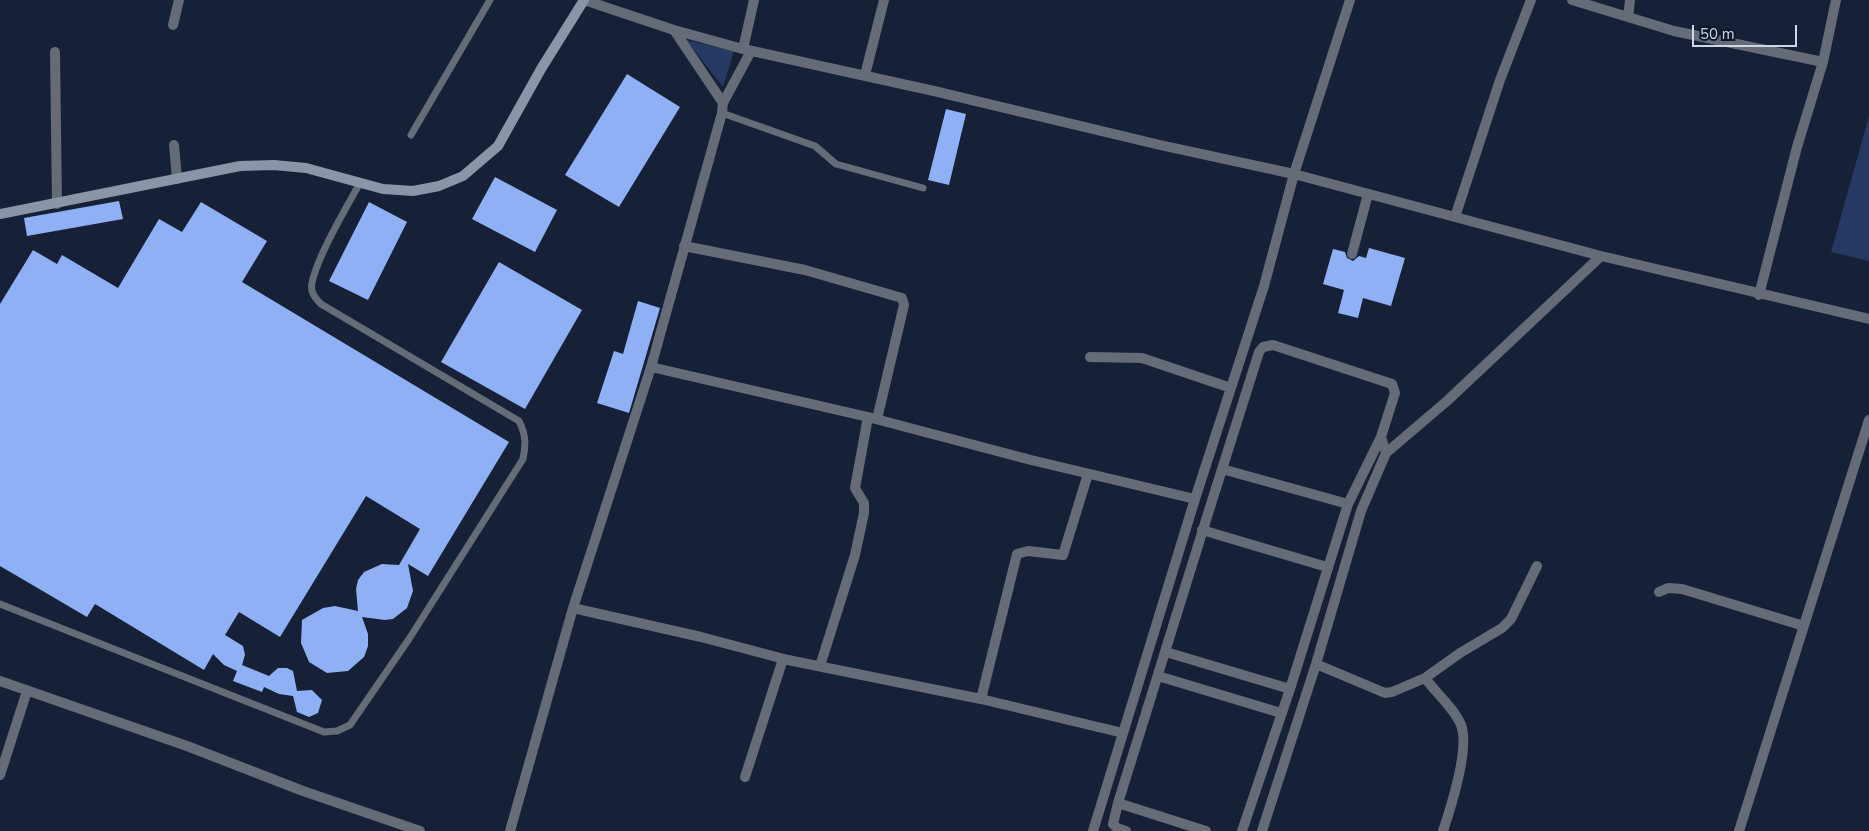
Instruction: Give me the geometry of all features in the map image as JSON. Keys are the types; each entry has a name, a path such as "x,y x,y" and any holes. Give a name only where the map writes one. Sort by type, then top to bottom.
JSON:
{"street":[{"path":"173,24 179,0"},
{"path":"0,214 58,204 240,166 274,165 306,168 383,189 413,191 439,186 463,176 498,146 541,69 584,0 674,30 747,50 865,75 1294,174 1601,256 1760,295 1869,319"},
{"path":"510,831 573,608 651,367 706,174 722,108 747,50 754,0"},
{"path":"865,75 884,0"},
{"path":"1093,831 1195,499 1264,286 1294,174 1350,0"},
{"path":"1455,217 1500,80 1531,0"},
{"path":"1572,0 1674,31 1823,62"},
{"path":"1628,18 1630,0"},
{"path":"1760,295 1797,147 1823,62 1836,0"},
{"path":"674,30 722,108"},
{"path":"55,52 58,204"},
{"path":"174,145 177,179"},
{"path":"1352,254 1368,194"},
{"path":"684,246 805,270 902,298 904,304 854,490 864,503 864,513 855,555 820,666"},
{"path":"1262,831 1316,664 1361,511 1386,452 1447,401 1601,256"},
{"path":"1126,831 1116,828 1113,824 1118,803 1259,352 1268,345 1273,345 1392,384 1395,393 1381,437 1348,504 1290,689 1242,831"},
{"path":"1090,357 1142,358 1231,388"},
{"path":"651,367 872,418 1088,474 1195,499"},
{"path":"1739,831 1869,420"},
{"path":"1381,437 1386,452"},
{"path":"1222,469 1348,504"},
{"path":"981,699 1018,554 1028,551 1063,555 1088,474"},
{"path":"1202,530 1327,567"},
{"path":"1316,664 1384,693 1392,692 1425,678 1460,653 1502,628 1511,619 1537,566"},
{"path":"1659,592 1668,588 1682,589 1804,626"},
{"path":"573,608 701,637 783,659 981,699 1123,733"},
{"path":"1166,652 1290,689"},
{"path":"746,777 783,659"},
{"path":"1158,676 1281,713"},
{"path":"1425,678 1454,714 1461,726 1463,744 1461,761 1442,831"},
{"path":"0,681 187,746 304,791 420,831"},
{"path":"0,775 27,691"},
{"path":"1118,803 1206,831"}],"lane":[{"path":"411,135 490,0"},
{"path":"722,108 815,146 836,164 923,188"},
{"path":"0,604 324,732 337,731 350,725 409,638 523,459 526,446 526,434 519,421 321,304 314,296 312,285 319,262 360,183"}],"shaded area":[{"path":"686,40 734,51 723,87"},
{"path":"1869,116 1869,261 1831,252"}],"building":[{"path":"627,74 680,107 619,207 565,175"},
{"path":"946,109 966,114 949,185 928,180"},
{"path":"495,177 557,210 535,252 472,219"},
{"path":"119,201 123,219 27,236 24,218"},
{"path":"201,202 267,241 242,282 509,442 428,576 408,564 413,591 407,608 393,619 385,620 362,617 368,634 368,646 364,657 348,671 327,673 309,662 301,643 302,620 323,608 335,606 358,611 356,589 358,580 364,572 382,564 399,565 420,529 366,496 280,637 239,612 225,635 243,646 245,655 242,665 269,676 278,668 287,668 293,671 297,691 312,690 322,700 318,713 309,717 297,712 293,696 279,694 264,687 262,692 233,681 237,671 224,665 213,654 204,670 95,604 87,617 0,566 0,304 33,250 57,264 62,255 118,288 159,219 182,232"},
{"path":"369,202 407,222 368,300 329,281"},
{"path":"1369,248 1405,258 1391,306 1363,298 1358,318 1338,313 1344,290 1323,284 1333,249 1345,252 1347,258 1353,261 1359,256 1366,258"},
{"path":"499,262 582,310 525,409 441,362"},
{"path":"638,301 660,308 629,413 597,403 614,351 623,354"}]}
